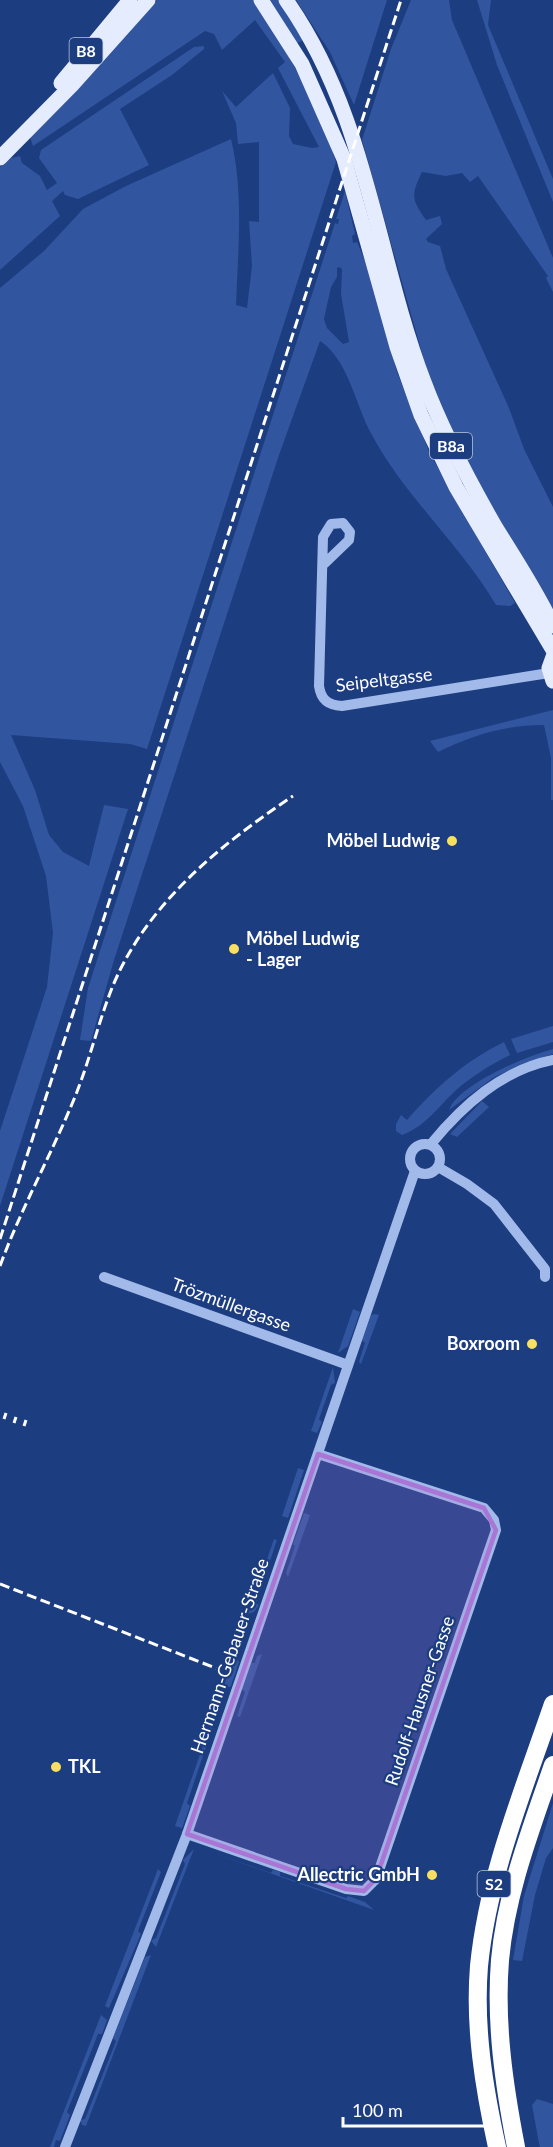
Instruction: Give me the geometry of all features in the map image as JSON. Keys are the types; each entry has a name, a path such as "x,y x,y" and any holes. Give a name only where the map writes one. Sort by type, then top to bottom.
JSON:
{"highway":[{"name":"S2","path":"497,2147 483,2072 479,2031 479,1968 483,1936 496,1874 553,1704"},
{"name":"S2","path":"516,2147 501,2058 498,2020 500,1958 512,1895 553,1766"}],"main road":[{"name":"B8","path":"48,106 60,85 130,0"},
{"name":"B8","path":"0,158 48,106 72,85 148,0"},
{"name":"B8a","path":"261,0 302,64 345,159 397,347 421,415 456,487 553,650"},
{"name":"B8a","path":"286,0 334,82 360,158 409,336 436,414 469,481 553,626"},
{"path":"551,677 553,657"}],"street":[{"name":"Seipeltgasse","path":"323,565 319,686 323,699 328,704 342,706 551,677"},
{"name":"Hermann-Gebauer-Straße","path":"65,2147 187,1834 416,1171 410,1163 411,1152 419,1144 431,1144 452,1119 483,1092 519,1072 553,1060"},
{"path":"416,1171 426,1174 438,1167 440,1157 431,1144"},
{"path":"438,1167 467,1184 494,1204 545,1269 545,1277"},
{"name":"Trözmüllergasse","path":"104,1277 348,1365"},
{"name":"Rudolf-Hausner-Gasse","path":"187,1834 346,1889 364,1891 376,1879 496,1530 494,1520 484,1508 318,1454"}],"highlighted area":[{"path":"318,1454 484,1508 496,1530 376,1879 364,1891 346,1889 187,1834"}],"shaded area":[{"path":"157,0 254,0 301,78 329,140 336,162 147,749 130,744 11,735 35,790 49,835 63,852 89,866 104,805 128,809 0,1206 0,1131 47,987 53,933 46,876 23,806 0,762 0,288 44,251 83,209 126,186 231,139 239,201 236,305 247,308 252,266 249,221 259,222 259,142 238,144 236,123 222,91 236,107 273,73 290,108 289,136 293,144 319,147 278,68 285,62 255,20 222,50 214,34 205,31 33,146 30,137"},
{"path":"268,0 278,0 303,40 296,44"},
{"path":"296,0 387,0 354,105 330,52"},
{"path":"411,0 449,0 452,20 553,258 553,292 546,278 548,276 478,176 470,182 462,173 446,176 422,172 414,192 415,202 426,220 440,216 442,224 426,239 440,246 446,269 509,408 524,449 553,507 553,611 461,454 429,378 362,140 391,49"},
{"path":"477,0 491,0 488,25 553,179 553,202 497,65"},
{"path":"204,46 204,49 172,75 120,109 149,165 78,199 65,195 63,191 52,201 60,216 0,270 0,167 11,158 20,156 22,163 40,176 47,190 57,183 39,158 41,150 194,47"},
{"path":"345,191 355,234 352,236 353,243 357,242 368,268 397,372 430,454 515,603 510,606 496,605 466,562 400,479 372,435 345,371 330,349 320,341 279,455 114,960 91,1041 80,1040 88,988 335,223 338,224 339,219 336,219","holes":["337,268 342,269 341,294 349,342 343,344 327,328 324,319 331,287 337,277"]},
{"path":"553,710 553,800 551,800 551,758 544,725 529,725 489,732 438,752 430,741"},
{"path":"553,1026 553,1042 517,1053 511,1039"},
{"path":"504,1042 510,1055 468,1080 418,1127 402,1135 396,1131 396,1124 401,1115 407,1120 451,1076"},
{"path":"553,1049 553,1054 524,1063 493,1078 449,1110 455,1100 479,1081 527,1058"},
{"path":"482,1101 489,1107 457,1137 450,1134"},
{"path":"353,1309 360,1312 348,1346 338,1353"},
{"path":"371,1315 379,1315 361,1364 359,1362 365,1343 362,1340"},
{"path":"333,1367 335,1383 331,1385 319,1419 322,1422 317,1433 311,1431"},
{"path":"298,1468 304,1470 288,1518 282,1516"},
{"path":"304,1513 310,1515 288,1577 286,1573 295,1546 293,1544"},
{"path":"274,1539 277,1540 256,1603 259,1605 254,1612 248,1614"},
{"path":"262,1654 240,1717 237,1716 245,1692 242,1689 251,1663 255,1663 257,1656"},
{"path":"234,1656 239,1662 231,1686 225,1689 223,1688"},
{"path":"220,1697 222,1700 187,1803 190,1806 182,1828 175,1826"},
{"path":"553,1803 553,1848 546,1858 535,1895 522,1961 513,1960 524,1896"},
{"path":"194,1849 156,1947 151,1941 156,1938 185,1864 183,1860"},
{"path":"210,1852 271,1873 273,1870 280,1872 280,1876 365,1902 374,1910"},
{"path":"158,1869 161,1872 138,1931 141,1934 109,2008 105,2006"},
{"path":"151,1955 86,2126 82,2125 80,2120 85,2119 116,2041 113,2038 145,1957"},
{"path":"101,2015 107,2020 102,2034 98,2034 67,2112 70,2115 60,2141 56,2140 54,2147 50,2147"},
{"path":"537,2099 553,2104 553,2147 540,2147 532,2105"}],"railway":[{"path":"0,1239 401,0"},
{"path":"0,1266 16,1225 72,1104 112,988 144,929 165,903 213,856 293,796"},
{"path":"4,1419 6,1413"},
{"path":"14,1423 16,1417"},
{"path":"24,1426 26,1420"},
{"path":"0,1584 218,1669"}],"place":[{"name":"Möbel Ludwig","path":"452,841"},
{"name":"Möbel Ludwig - Lager","path":"234,949"},
{"name":"Boxroom","path":"532,1344"},
{"name":"TKL","path":"56,1767"},
{"name":"Allectric GmbH","path":"432,1875"}]}
